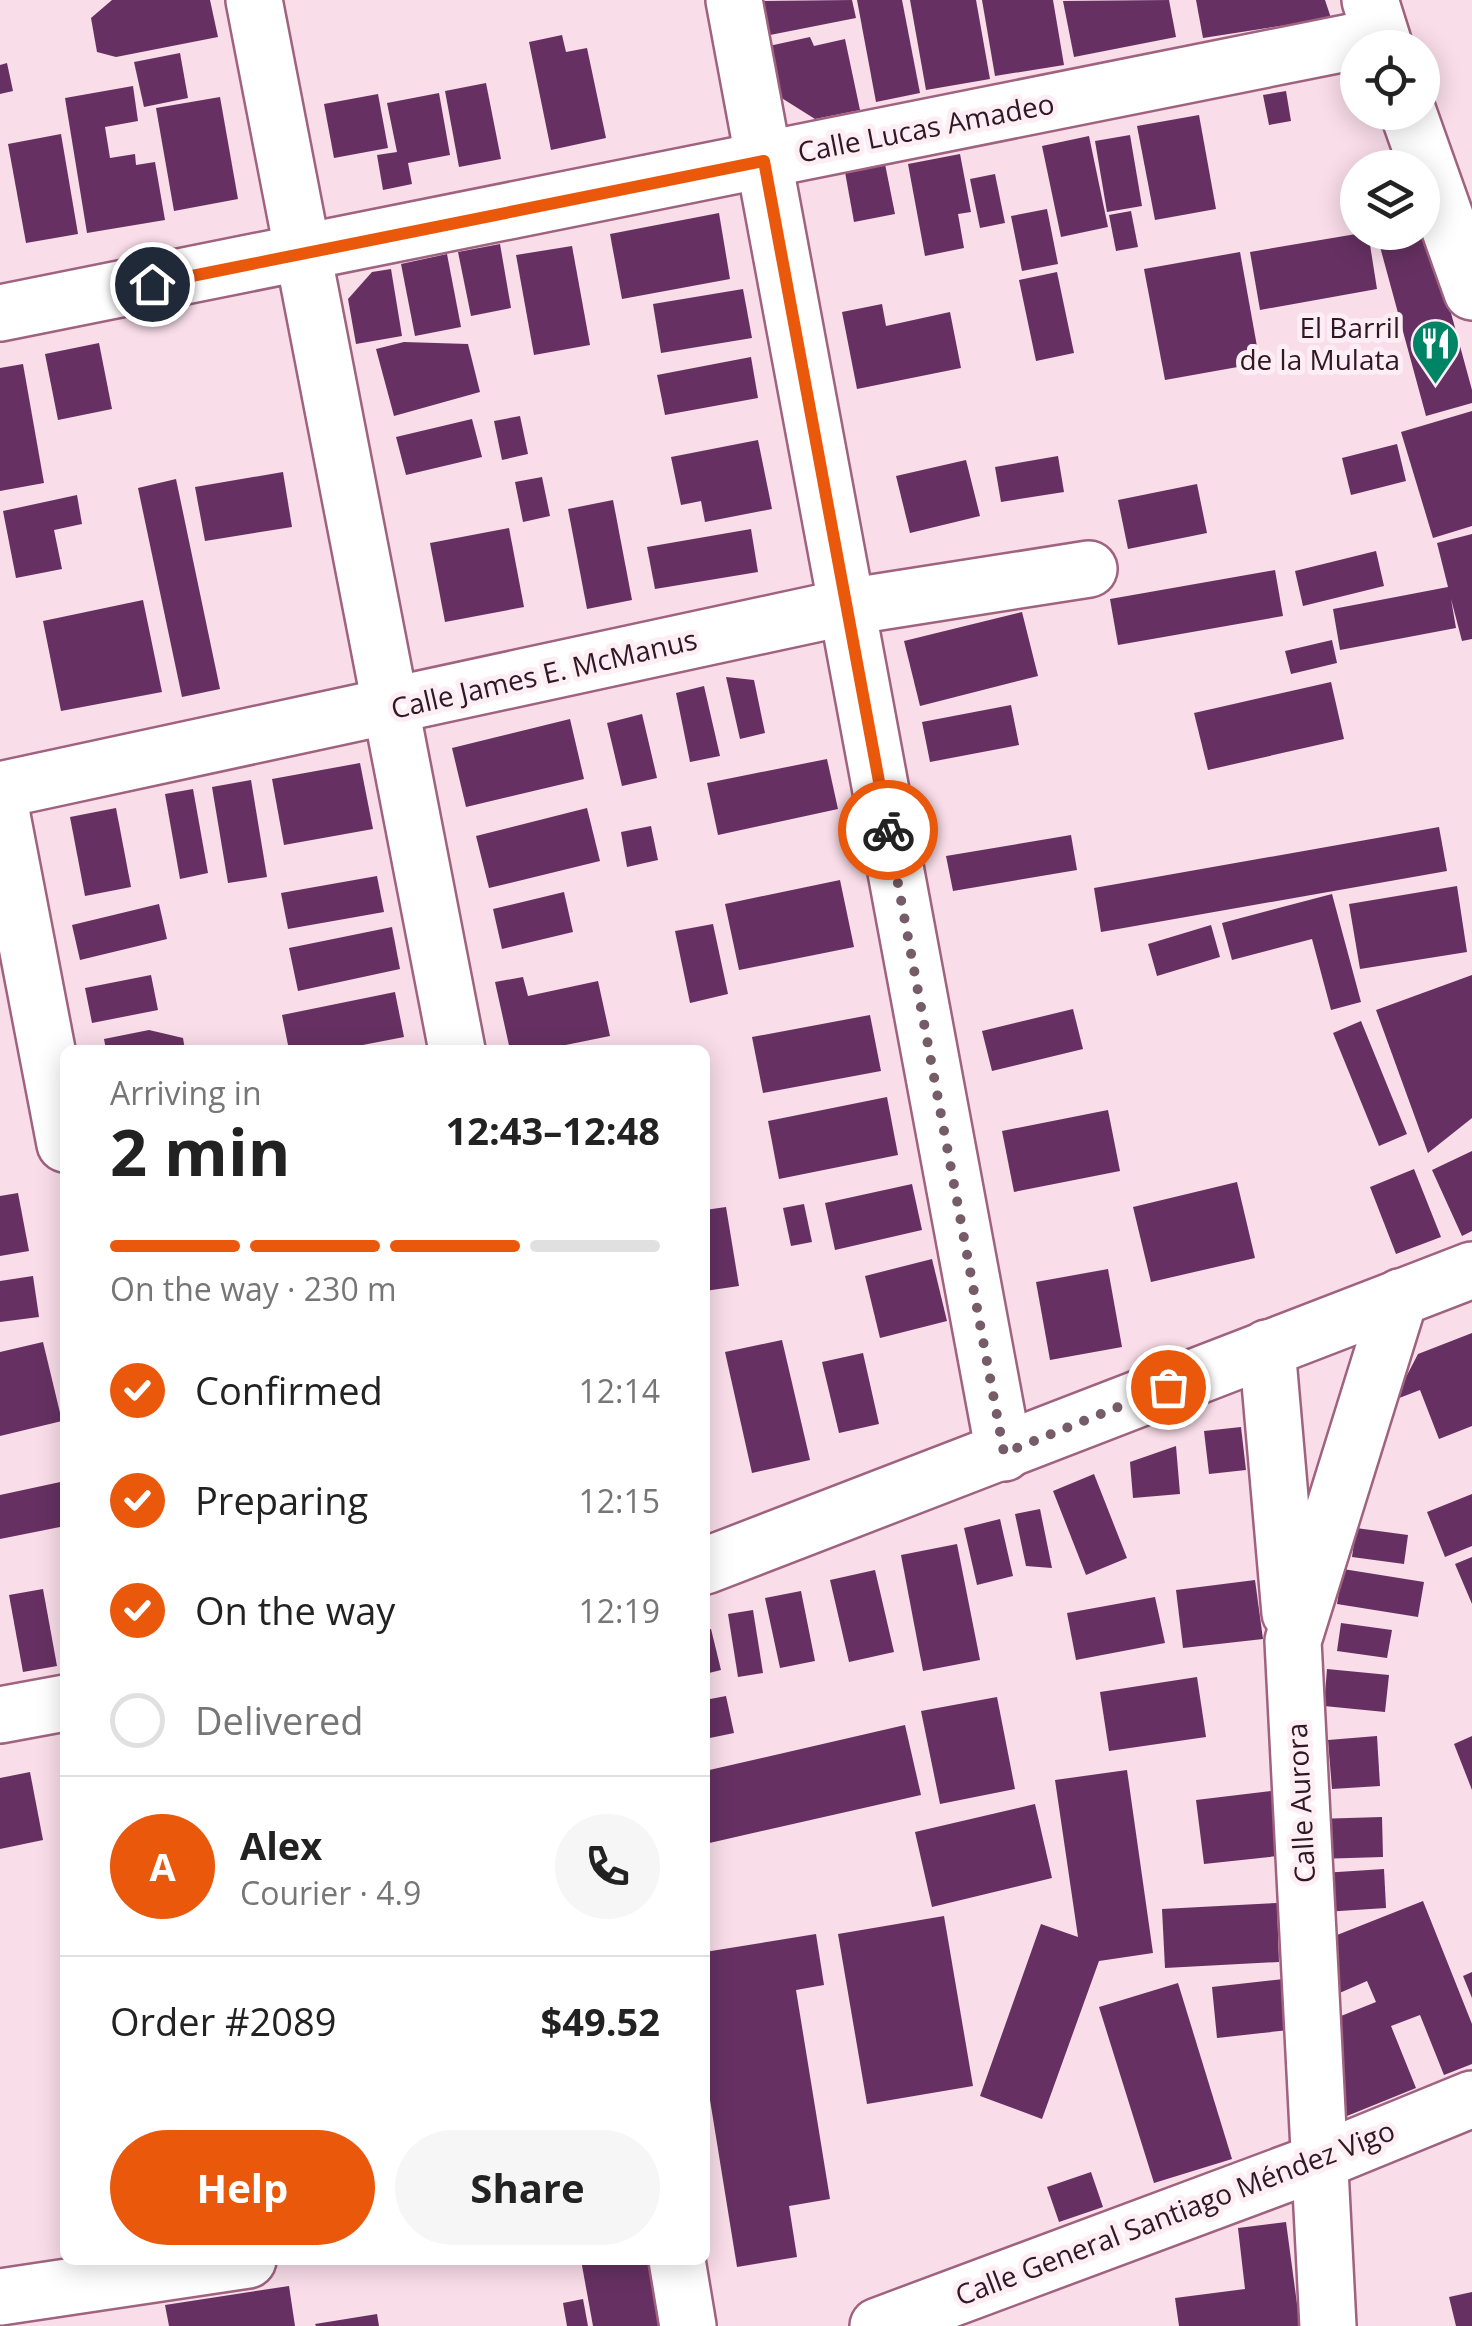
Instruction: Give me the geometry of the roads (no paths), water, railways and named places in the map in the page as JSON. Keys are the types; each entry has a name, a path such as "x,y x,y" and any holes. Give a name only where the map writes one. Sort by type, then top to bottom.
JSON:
{"street":[{"path":"254,0 456,1045"},
{"path":"734,0 1004,1453"},
{"name":"Calle Lucas Amadeo","path":"0,313 305,256 1379,28"},
{"path":"1414,130 1472,292"},
{"name":"Calle James E. McManus","path":"0,790 846,607 1090,569"},
{"path":"0,805 60,1118"},
{"path":"710,1564 1400,1296 1467,1284"},
{"name":"Calle Aurora","path":"1328,2326 1293,1640 1400,1296"},
{"path":"1267,1348 1293,1640"},
{"path":"0,1715 60,1705"},
{"name":"Calle General Santiago Méndez Vigo","path":"878,2326 1318,2162 1472,2099"},
{"path":"0,2297 214,2265"},
{"path":"677,2265 688,2326"}],"place":[{"name":"El Barril de la Mulata","path":"1435,386"}]}
